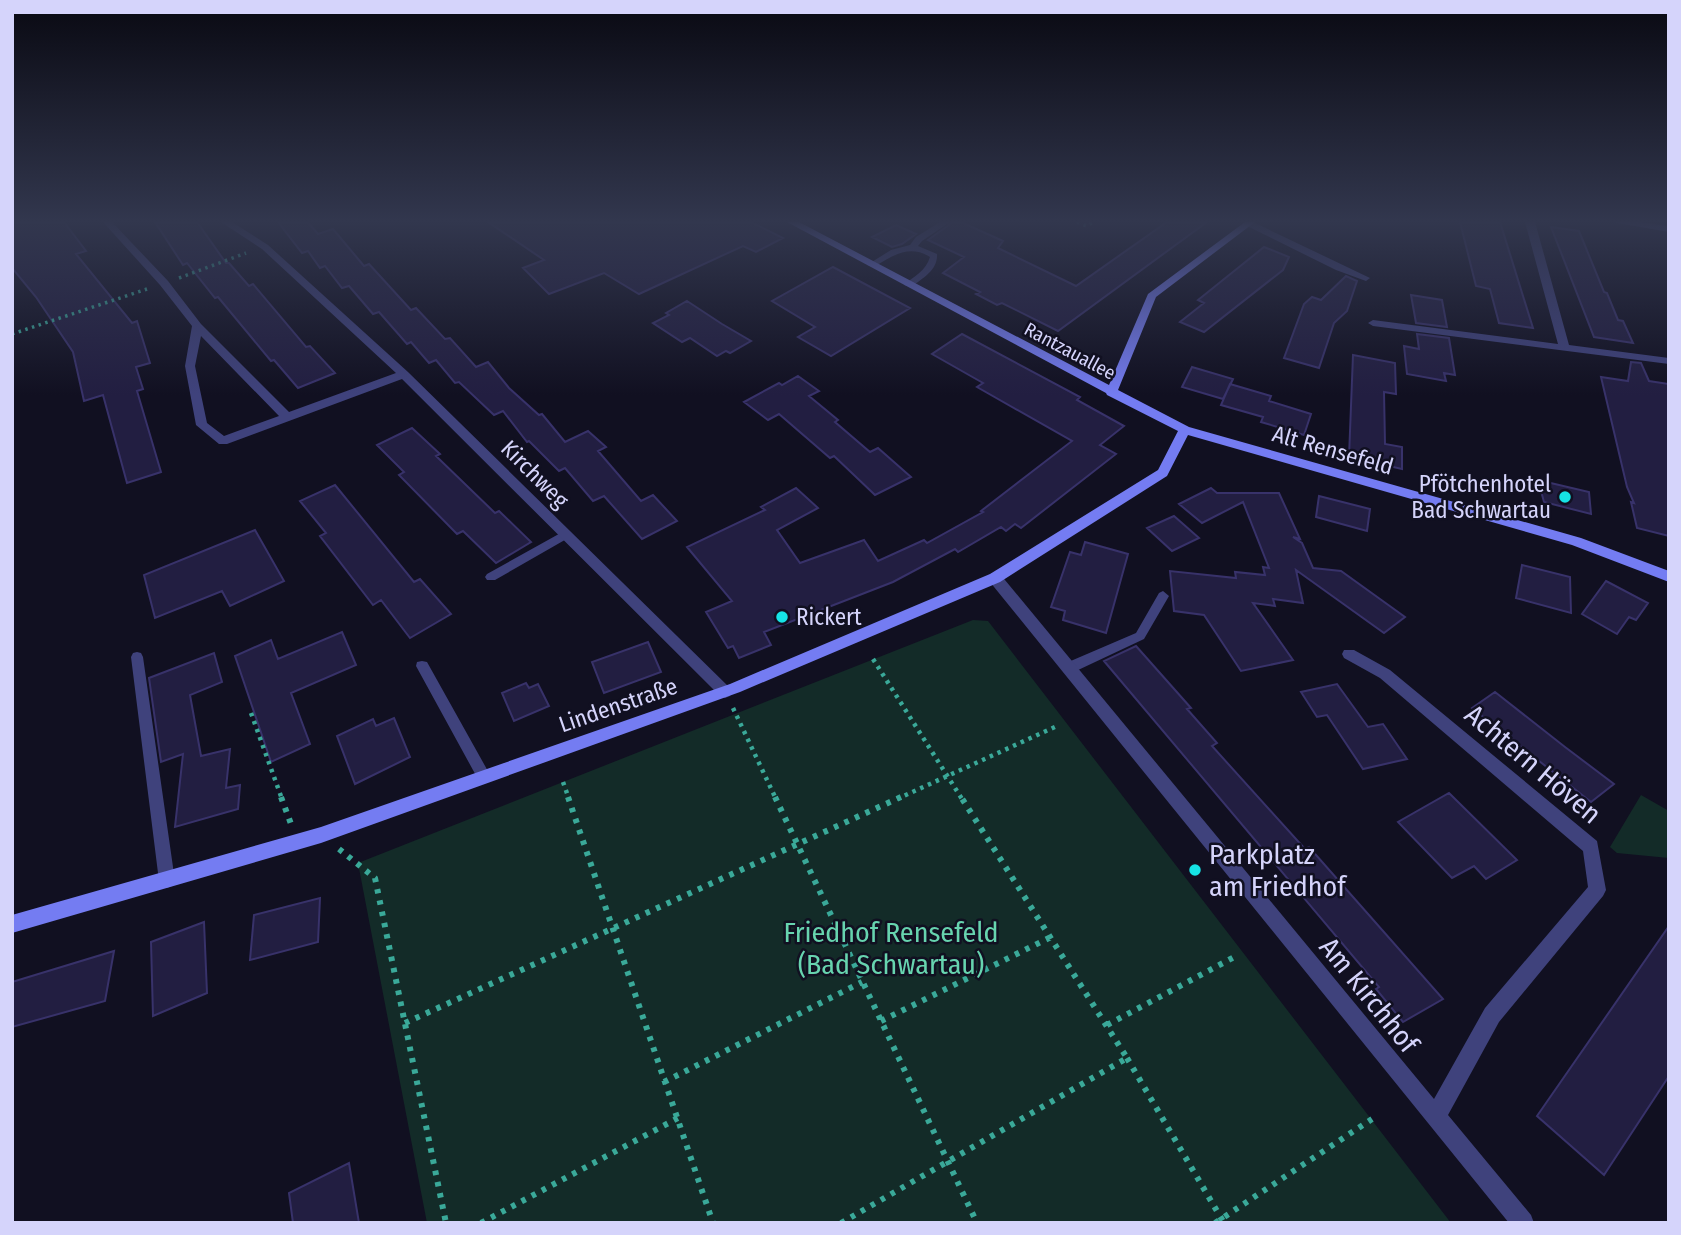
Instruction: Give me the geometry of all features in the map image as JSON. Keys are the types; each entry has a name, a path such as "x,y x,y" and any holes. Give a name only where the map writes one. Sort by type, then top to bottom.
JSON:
{"street":[{"path":"161,280 197,326 286,416"},
{"name":"Kirchweg","path":"301,280 404,374 725,692"},
{"name":"Rantzauallee","path":"898,280 1185,430"},
{"path":"1111,393 1152,296 1174,280"},
{"path":"1546,280 1564,346"},
{"path":"1373,323 1669,360"},
{"path":"197,326 190,366 202,425 223,441 404,374"},
{"name":"Alt Rensefeld","path":"1185,430 1576,541 1669,577"},
{"name":"Lindenstraße","path":"12,924 321,835 725,692 995,578 1163,473 1185,430"},
{"name":"Am Kirchhof","path":"995,578 1071,667 1523,1223"},
{"name":"Achtern Höven","path":"1349,654 1385,674 1591,847 1597,890 1492,1015 1436,1118"}],"lane":[{"path":"908,285 916,280"},
{"path":"491,577 566,534"},
{"path":"1071,667 1140,636 1163,596"},
{"path":"137,657 167,881"},
{"path":"422,666 484,777"}],"path":[{"path":"12,334 173,280"},
{"path":"873,659 1107,1025 1220,1221 1372,1119"},
{"path":"725,692 977,1223"},
{"path":"251,713 298,842"},
{"path":"405,1023 1057,726"},
{"path":"563,782 713,1223"},
{"path":"321,835 375,878 446,1223"},
{"path":"881,1021 1051,937"},
{"path":"1107,1025 1238,955"},
{"path":"664,1082 862,982"},
{"path":"841,1223 1127,1058"},
{"path":"481,1223 678,1118"}],"green space":[{"name":"Friedhof Rensefeld (Bad Schwartau)","path":"973,620 988,621 1451,1223 427,1223 358,863"},
{"path":"1641,795 1669,811 1669,858 1617,853 1610,847"}],"building":[{"path":"22,280 97,280 132,323 137,321 150,363 136,367 143,389 137,391 161,472 127,483 103,395 84,401 73,352"},
{"path":"200,280 243,280 249,286 253,284 306,347 310,346 335,373 298,388 274,360 271,361 218,297 215,298"},
{"path":"336,280 383,280 411,310 416,308 445,339 450,338 476,367 488,362 509,388 539,415 542,414 565,442 588,431 606,447 598,451 641,501 653,495 677,521 642,539 604,496 593,501 565,468 559,471 527,442 503,411 494,415 459,382 455,383 436,360 429,363 411,342 407,344 379,312 373,314 349,286 342,288"},
{"path":"535,280 587,280 549,294"},
{"path":"615,280 670,280 639,294"},
{"path":"810,280 857,280 910,308 831,356 798,337 815,327 772,301"},
{"path":"956,280 1063,280 1076,286 1085,280 1128,280 1058,331 1002,303 997,305 976,294 980,292"},
{"path":"1223,280 1271,280 1204,332 1180,322 1204,303 1198,300"},
{"path":"1342,280 1357,281 1347,311 1334,323 1319,368 1284,358 1304,304 1312,297 1321,300"},
{"path":"1474,280 1518,280 1533,328 1499,323 1490,289 1476,286"},
{"path":"1572,280 1599,280 1618,320 1623,321 1633,343 1594,337"},
{"path":"1411,295 1442,300 1447,327 1416,323"},
{"path":"687,301 751,341 730,353 726,351 717,356 690,338 682,342 653,323"},
{"path":"962,334 1080,397 1077,400 1124,426 1100,445 1116,454 1021,528 1015,524 1006,531 1001,527 958,552 955,549 893,582 764,632 771,645 739,658 733,646 728,648 706,612 732,601 687,547 765,510 761,507 796,488 818,508 777,530 800,563 864,540 878,561 924,540 927,543 983,512 981,511 1072,441 977,387 983,383 932,354"},
{"path":"1417,334 1449,338 1455,375 1444,373 1446,381 1407,374 1404,346 1419,349"},
{"path":"1353,355 1395,363 1396,394 1384,392 1385,444 1402,447 1402,469 1349,457"},
{"path":"1631,362 1641,363 1649,381 1669,384 1669,536 1637,528 1631,502 1634,503 1627,487 1601,377 1628,381"},
{"path":"1192,367 1233,379 1223,399 1182,387"},
{"path":"798,376 819,391 809,396 838,420 835,422 870,452 878,448 911,477 875,495 834,456 830,458 779,414 768,420 744,402"},
{"path":"1230,384 1271,396 1269,401 1311,414 1304,435 1261,422 1263,417 1221,405"},
{"path":"412,428 440,454 436,456 495,513 499,511 531,542 496,563 463,531 457,534 399,475 404,472 377,445"},
{"name":"Pfötchenhotel Bad Schwartau","path":"1538,480 1589,492 1591,514 1544,502"},
{"path":"335,485 414,582 420,579 451,614 410,638 381,600 373,605 320,536 326,533 300,501"},
{"path":"1211,488 1217,493 1279,493 1300,539 1293,537 1302,543 1313,568 1341,571 1405,617 1384,633 1296,570 1303,603 1273,599 1275,606 1253,603 1293,660 1241,671 1204,615 1174,611 1170,571 1236,578 1235,572 1265,575 1263,567 1269,568 1243,502 1202,523 1179,504"},
{"path":"1319,496 1370,509 1367,531 1316,517"},
{"path":"1174,516 1199,538 1172,551 1147,528"},
{"path":"255,530 284,581 230,606 222,591 155,618 144,575"},
{"path":"1085,542 1128,554 1106,633 1063,620 1065,611 1051,607 1070,552 1081,555"},
{"path":"1522,565 1570,577 1571,613 1516,598"},
{"path":"1606,581 1648,603 1636,620 1629,617 1617,634 1582,614"},
{"path":"342,632 356,665 291,693 310,744 271,762 235,656 271,640 278,659"},
{"path":"648,642 661,672 604,693 592,662"},
{"path":"1136,646 1191,708 1187,709 1217,743 1212,746 1305,849 1309,847 1443,999 1403,1022 1376,989 1379,987 1104,661"},
{"path":"214,653 222,682 190,695 201,756 230,749 226,788 240,785 238,809 175,827 183,754 161,762 149,678"},
{"path":"526,683 529,688 538,684 549,706 514,721 502,693"},
{"path":"1337,684 1368,727 1383,724 1407,759 1363,769 1327,715 1317,717 1301,692"},
{"path":"1495,692 1614,784 1591,802 1472,708"},
{"path":"394,718 410,757 355,784 337,736 373,719 376,726"},
{"path":"1449,793 1517,860 1486,879 1474,866 1452,878 1398,822"},
{"path":"320,898 318,942 250,960 254,915"},
{"path":"204,922 207,993 153,1016 151,942"},
{"path":"1669,926 1669,1076 1604,1175 1537,1116"},
{"path":"114,951 105,1001 12,1027 12,982"},
{"path":"349,1163 359,1223 293,1223 289,1193"}],"place":[{"name":"Pfötchenhotel Bad Schwartau","path":"1565,497"},
{"name":"Rickert","path":"782,617"},
{"name":"Parkplatz am Friedhof","path":"1195,870"}]}
